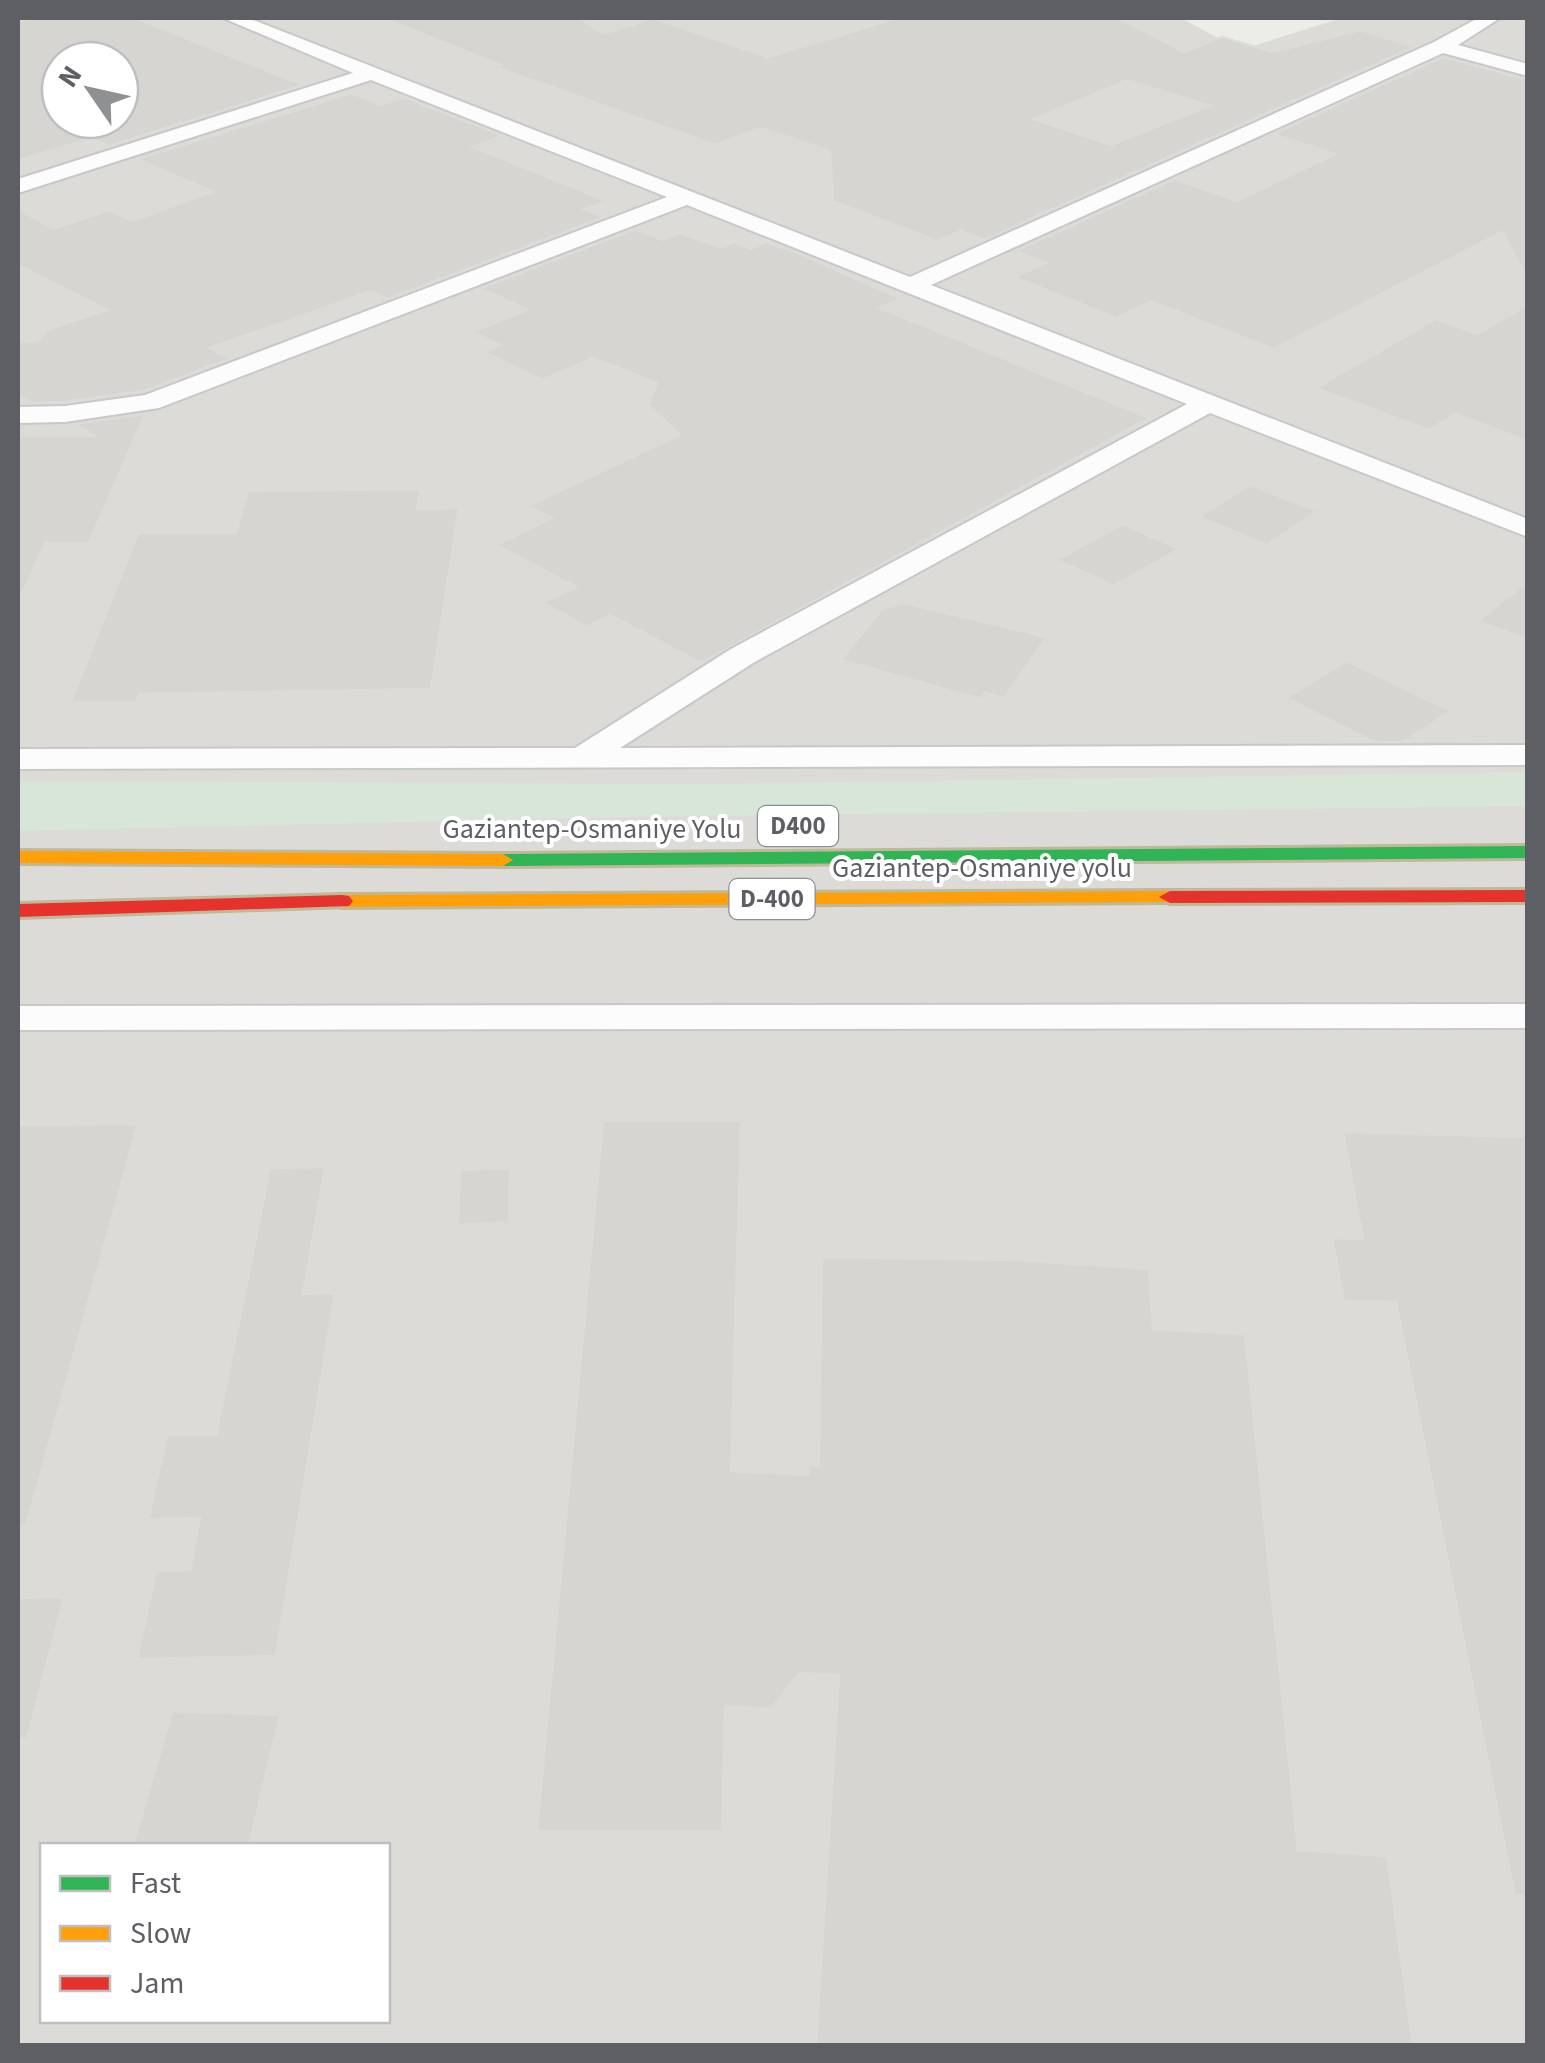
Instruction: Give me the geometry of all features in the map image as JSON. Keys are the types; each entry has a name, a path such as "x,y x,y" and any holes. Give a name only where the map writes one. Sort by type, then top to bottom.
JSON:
{"highway":[{"path":"68,856 474,836"},
{"name":"Gaziantep-Osmaniye Yolu","path":"18,856 418,860 1528,852"},
{"name":"Gaziantep-Osmaniye yolu","path":"18,911 332,901 1528,896"},
{"path":"52,911 381,925"}],"street":[{"path":"232,18 1528,529"},
{"path":"911,286 1441,46 1491,18"},
{"path":"1441,46 1528,70"},
{"path":"18,186 373,73"},
{"path":"18,415 65,414 150,402 686,198"},
{"path":"581,758 742,656 1206,404"},
{"path":"18,759 1528,755"},
{"path":"18,1018 1528,1016"}],"shaded area":[{"path":"18,18 1181,18 1240,50 1342,18 1527,18 1527,2045 18,2045"}],"green space":[{"path":"1527,772 1527,806 629,817 18,831 18,781 705,784"}],"building":[{"path":"33,18 136,18 303,85 140,136 140,40 40,40 40,140 85,140 18,161 18,22"},
{"path":"383,18 579,18 603,34 653,18 769,57 897,18 1118,18 1184,52 1222,37 1273,52 1361,30 1414,47 984,240 961,231 937,241 833,201 830,151 760,128 715,145 495,67 500,65","holes":["1127,80 1209,106 1111,145 1034,119"]},
{"path":"1443,57 1528,80 1528,279 1502,232 1274,349 1151,301 1116,318 1014,277 1046,263 1015,251 1174,179 1237,201 1335,154 1273,134"},
{"path":"352,93 381,105 404,97 503,136 472,147 607,201 584,209 604,217 388,299 372,291 209,348 230,359 144,391 65,402 33,403 18,395 18,342 37,341 50,329 107,310 18,265 18,209 53,229 109,210 132,221 213,192 137,159"},
{"path":"96,140 128,140 109,146"},
{"path":"635,229 663,240 681,233 721,248 734,242 751,249 765,242 796,252 901,299 880,308 1149,418 701,663 610,615 587,627 544,603 576,587 497,545 552,518 528,506 680,435 648,405 657,383 594,358 542,380 484,352 500,345 472,332 527,310 481,288"},
{"path":"1528,304 1528,441 1455,414 1429,430 1316,388 1436,319 1478,334"},
{"path":"145,414 89,543 45,543 18,603 18,436 97,436 74,424"},
{"path":"1250,485 1317,511 1267,545 1199,517"},
{"path":"420,489 417,509 459,508 431,689 139,694 136,702 71,702 138,533 236,533 248,491"},
{"path":"1123,524 1179,549 1114,586 1057,560"},
{"path":"1528,581 1528,640 1478,621"},
{"path":"904,603 1046,638 1004,698 985,693 981,699 841,660 882,609"},
{"path":"1347,661 1451,711 1404,742 1374,742 1286,698"},
{"path":"603,1121 741,1121 731,1471 808,1475 809,1465 819,1466 822,1257 1015,1260 1149,1269 1153,1329 1245,1334 1298,1850 1387,1856 1413,2046 816,2046 839,1675 799,1673 771,1709 725,1706 722,1831 537,1831"},
{"path":"138,1124 26,1526 18,1525 18,1125"},
{"path":"1343,1132 1528,1137 1528,1895 1515,1896 1396,1302 1344,1301 1332,1238 1363,1239"},
{"path":"325,1167 303,1294 335,1293 276,1656 137,1659 156,1571 190,1570 200,1518 148,1519 167,1435 216,1435 270,1168"},
{"path":"510,1168 509,1222 458,1225 460,1170"},
{"path":"64,1597 27,1739 18,1738 18,1598"},
{"path":"172,1711 280,1715 250,1843 134,1843"}],"traffic: fast":[{"path":"503,860 1528,852"}],"traffic: slow":[{"path":"18,857 503,860"},
{"path":"342,901 1170,897"}],"traffic: jam":[{"path":"1170,897 1528,896"},
{"path":"18,911 342,901"}]}
